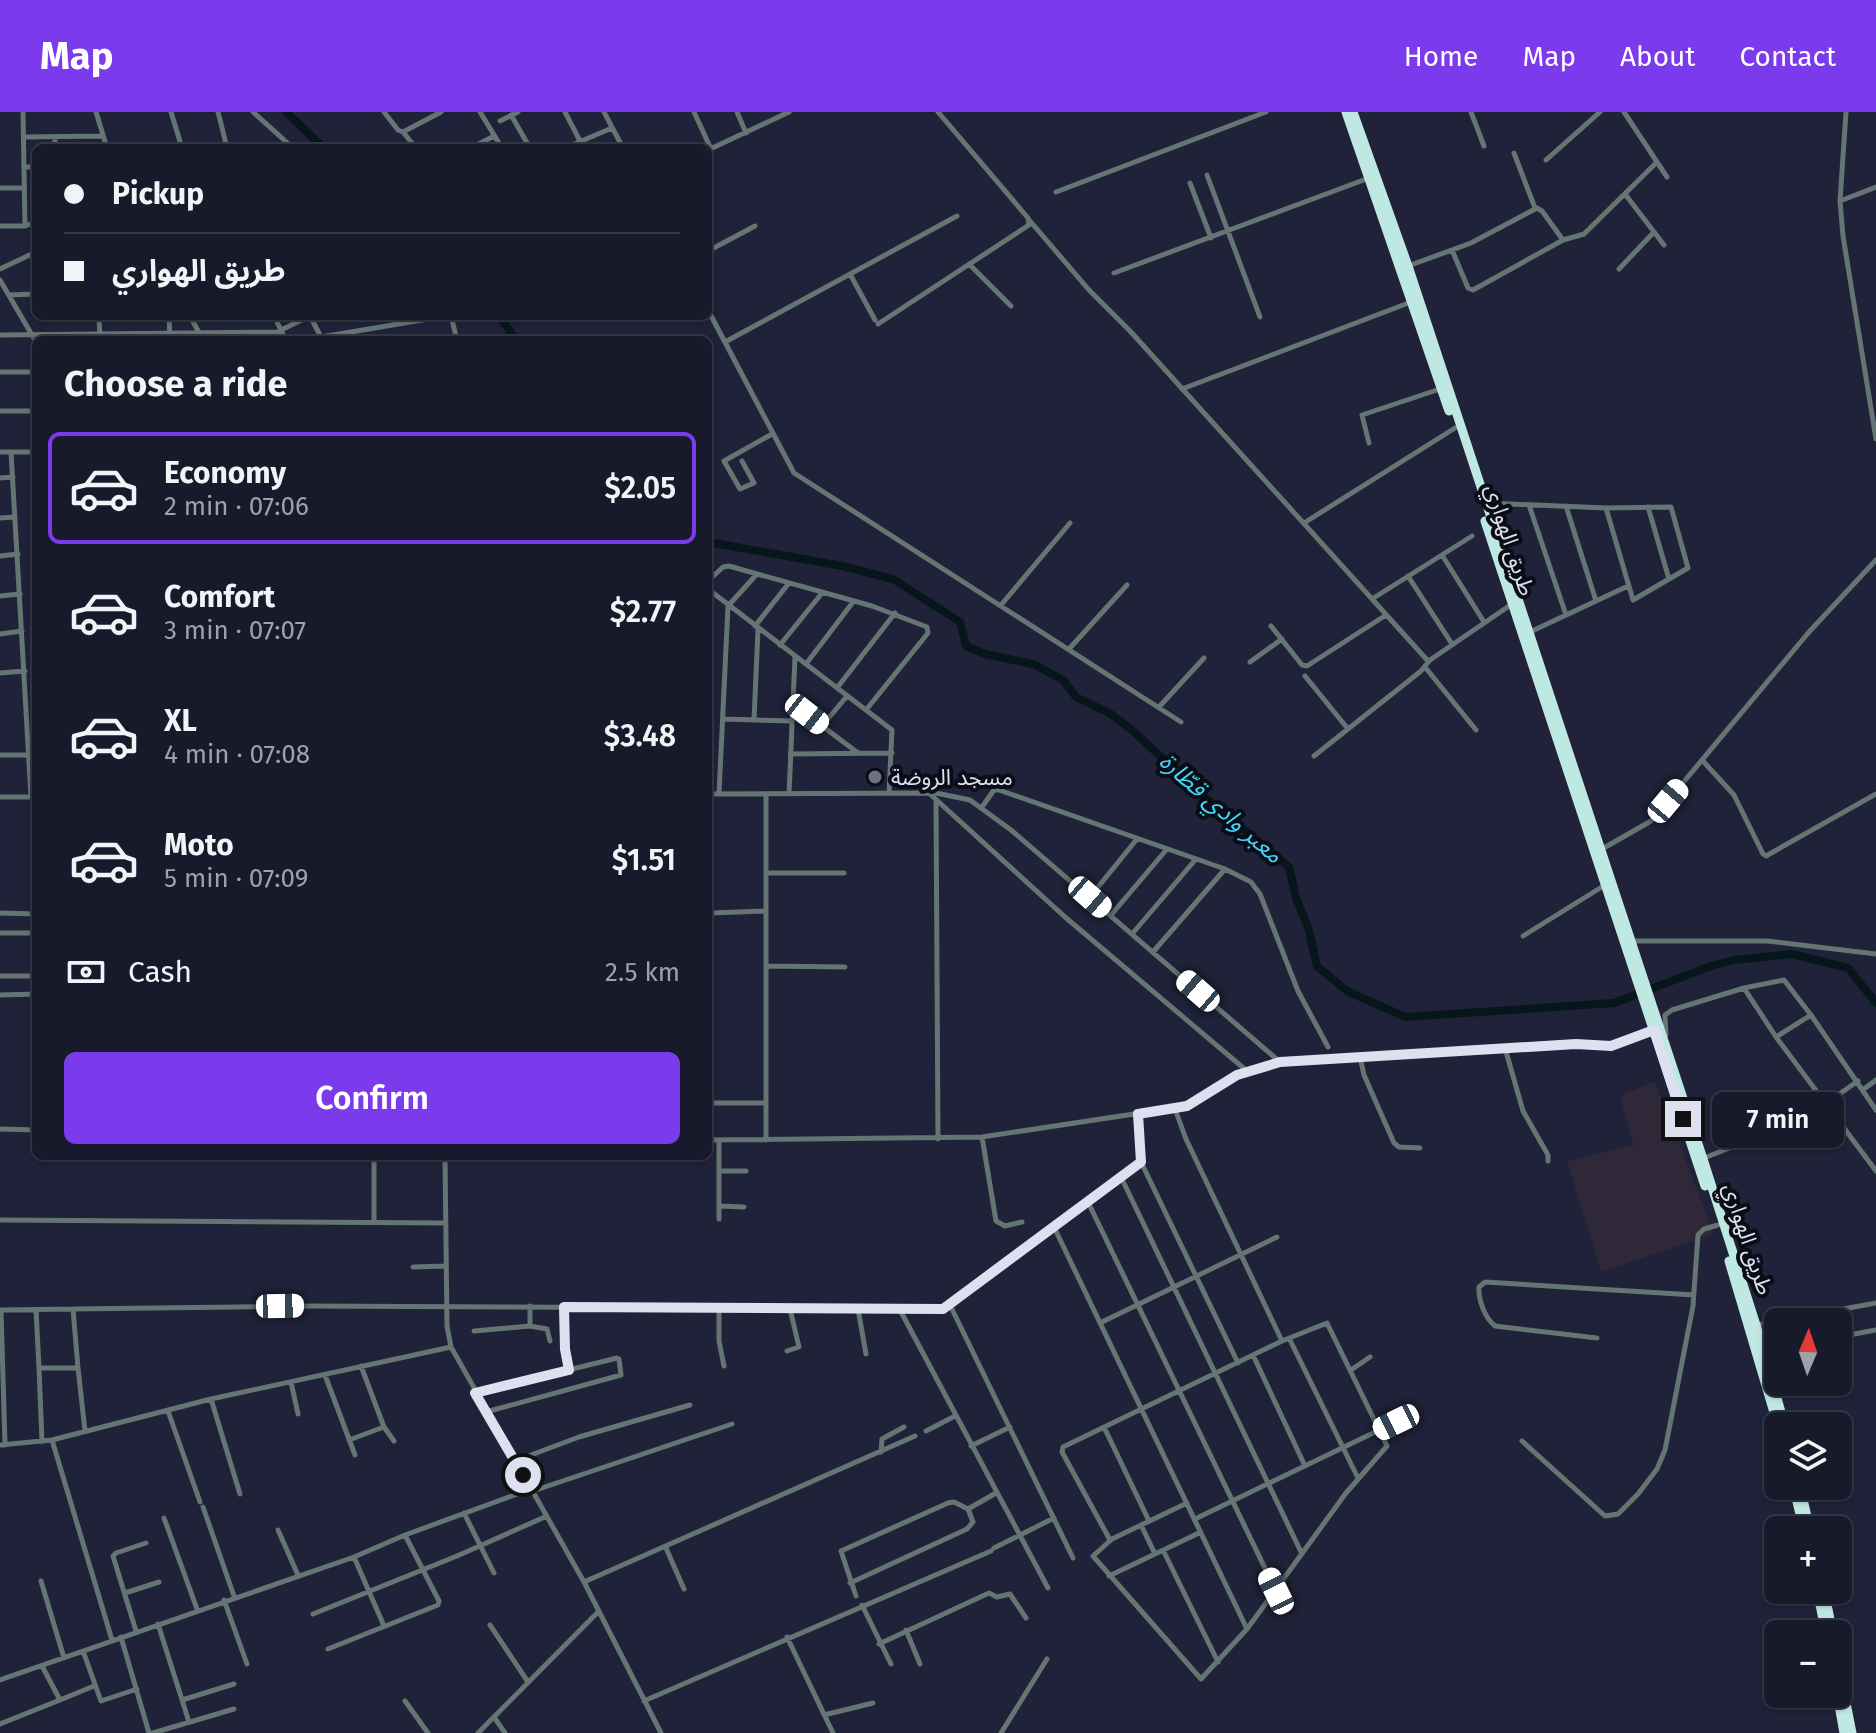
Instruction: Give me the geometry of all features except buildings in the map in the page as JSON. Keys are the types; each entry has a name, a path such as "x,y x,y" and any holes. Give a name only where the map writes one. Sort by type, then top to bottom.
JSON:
{"highway":[{"name":"طريق الهواري","path":"1346,112 1512,604 1601,850 1640,978"},
{"name":"طريق الهواري","path":"1353,112 1408,266 1529,632 1605,885 1640,978"},
{"path":"1640,978 1654,1023"},
{"name":"طريق الهواري","path":"1654,1023 1666,1048 1764,1351"},
{"name":"طريق الهواري","path":"1654,1023 1774,1412"},
{"path":"1822,1604 1828,1620"},
{"path":"1824,1604 1825,1620"},
{"path":"1840,1708 1844,1733"},
{"path":"1847,1708 1852,1733"}],"street":[{"path":"23,112 25,226"},
{"path":"96,112 106,144"},
{"path":"171,112 181,144"},
{"path":"218,112 226,144"},
{"path":"253,112 289,144"},
{"path":"384,112 413,144"},
{"path":"403,132 441,112"},
{"path":"480,112 499,144"},
{"path":"565,112 580,141"},
{"path":"604,112 621,144"},
{"path":"694,112 707,144"},
{"path":"737,112 746,133"},
{"path":"712,149 789,112"},
{"path":"938,112 1089,290 1131,332 1386,615 1476,730"},
{"path":"1056,192 1266,112"},
{"path":"1471,112 1484,146"},
{"path":"1546,160 1600,112"},
{"path":"1624,112 1667,177"},
{"path":"1846,112 1840,201 1854,312 1876,439"},
{"path":"500,121 514,113 528,144"},
{"path":"574,144 612,128"},
{"path":"24,137 103,136"},
{"path":"479,144 494,136"},
{"path":"55,137 55,144"},
{"path":"1514,153 1535,208 1542,211 1563,240"},
{"path":"1452,250 1468,288 1473,290 1563,240 1584,234 1657,162"},
{"path":"24,167 32,167"},
{"path":"1207,175 1260,317"},
{"path":"1114,273 1370,178"},
{"path":"1190,183 1211,238"},
{"path":"1840,201 1876,187"},
{"path":"0,188 24,188"},
{"path":"1625,194 1664,245"},
{"path":"1408,266 1471,243 1535,208"},
{"path":"725,342 957,216"},
{"path":"850,274 876,322 970,265 1026,228 1030,221"},
{"path":"0,226 32,223"},
{"path":"712,249 755,226"},
{"path":"1619,269 1654,232"},
{"path":"0,269 32,254"},
{"path":"970,265 1011,306"},
{"path":"0,280 32,335"},
{"path":"0,298 32,294"},
{"path":"1182,389 1412,301"},
{"path":"712,318 794,473 1181,722"},
{"path":"192,320 201,336"},
{"path":"276,320 284,336"},
{"path":"177,336 281,331 302,320"},
{"path":"332,336 424,320"},
{"path":"452,320 456,336"},
{"path":"455,325 457,320"},
{"path":"351,332 353,336"},
{"path":"0,335 66,336"},
{"path":"0,372 32,372"},
{"path":"1369,443 1362,415 1441,389"},
{"path":"0,411 32,411"},
{"path":"1304,523 1455,428"},
{"path":"754,483 740,489 724,461 772,434"},
{"path":"0,452 32,452"},
{"path":"11,452 32,744"},
{"path":"742,461 757,489"},
{"path":"0,478 13,477"},
{"path":"1486,503 1669,507 1673,510 1689,567 1634,600 1606,508"},
{"path":"1529,505 1566,615"},
{"path":"1566,506 1596,601"},
{"path":"1648,507 1669,579"},
{"path":"0,518 15,517"},
{"path":"1001,605 1070,523"},
{"path":"1372,599 1472,536"},
{"path":"0,556 18,554"},
{"path":"1442,555 1484,622"},
{"path":"1601,850 1651,821 1809,632 1876,560"},
{"path":"712,577 723,567 729,566 895,613 929,630 866,710"},
{"path":"719,794 728,606 757,574"},
{"path":"1408,576 1452,644"},
{"path":"754,720 756,627 789,583"},
{"path":"1069,649 1127,585"},
{"path":"1529,632 1628,586"},
{"path":"712,592 893,730 889,793"},
{"path":"780,645 822,593"},
{"path":"0,596 20,594"},
{"path":"806,664 853,602"},
{"path":"1314,756 1452,644 1512,604"},
{"path":"837,688 895,613"},
{"path":"1271,626 1302,665 1307,666 1386,615"},
{"path":"0,634 22,631"},
{"path":"1250,662 1282,639"},
{"path":"789,794 795,656"},
{"path":"1159,707 1204,658"},
{"path":"0,673 25,671"},
{"path":"1305,676 1348,729"},
{"path":"822,726 847,696"},
{"path":"793,703 858,753"},
{"path":"723,719 792,721"},
{"path":"790,754 892,753"},
{"path":"0,755 32,755"},
{"path":"1702,760 1734,795 1766,856 1876,794"},
{"path":"982,807 994,790 999,790 1225,869 1251,882 1260,894 1298,991 1328,1047"},
{"path":"712,794 929,793 953,795 982,807 1280,1062"},
{"path":"929,793 1065,917 1247,1071"},
{"path":"766,794 766,1140"},
{"path":"0,797 32,797"},
{"path":"936,800 938,1139"},
{"path":"1090,897 1137,839"},
{"path":"1111,915 1167,849"},
{"path":"1132,934 1196,859"},
{"path":"1153,952 1225,869"},
{"path":"766,873 844,873"},
{"path":"1523,936 1605,885"},
{"path":"712,913 766,911"},
{"path":"0,913 32,914"},
{"path":"0,933 32,933"},
{"path":"1631,941 1767,941 1876,954"},
{"path":"766,966 845,967"},
{"path":"0,976 32,976"},
{"path":"1666,1048 1665,1018 1669,1011 1744,988 1784,980 1876,1110"},
{"path":"1744,988 1776,1037 1876,1171"},
{"path":"0,995 32,992"},
{"path":"1776,1037 1811,1015"},
{"path":"712,1140 982,1137 1175,1109 1193,1103 1225,1081 1247,1071 1280,1062 1576,1044 1611,1046 1654,1023"},
{"path":"1505,1048 1523,1111 1548,1155 1548,1161"},
{"path":"1360,1057 1364,1075 1394,1143 1399,1147 1420,1148"},
{"path":"1864,1089 1876,1080"},
{"path":"1825,1104 1858,1081"},
{"path":"712,1103 766,1103"},
{"path":"1175,1109 1186,1139 1282,1341"},
{"path":"1138,1114 1141,1162 1238,1363"},
{"path":"1703,1159 1805,1118"},
{"path":"0,1129 32,1130"},
{"path":"982,1137 996,1221 1005,1226 1022,1222"},
{"path":"719,1140 719,1219"},
{"path":"374,1160 374,1222"},
{"path":"445,1160 447,1306 451,1347 584,1582 661,1733"},
{"path":"451,1347 211,1399 52,1440 3,1445 0,1310 447,1306 943,1309 1141,1162"},
{"path":"720,1171 746,1171"},
{"path":"1121,1177 1302,1554"},
{"path":"1088,1202 1276,1591"},
{"path":"719,1206 744,1207"},
{"path":"0,1220 446,1223"},
{"path":"1522,1441 1602,1515 1612,1517 1618,1514 1648,1483 1665,1450 1685,1355 1694,1295 1698,1235 1704,1229 1718,1225"},
{"path":"1054,1227 1247,1629"},
{"path":"1100,1323 1277,1237"},
{"path":"413,1267 446,1266"},
{"path":"1597,1338 1495,1326 1485,1314 1479,1289 1485,1282 1694,1295"},
{"path":"1756,1325 1876,1303"},
{"path":"950,1305 1073,1558"},
{"path":"530,1306 530,1326"},
{"path":"564,1307 569,1370"},
{"path":"719,1308 719,1337 724,1366"},
{"path":"73,1309 85,1431"},
{"path":"787,1351 799,1347 790,1309"},
{"path":"858,1309 866,1354"},
{"path":"36,1310 42,1442"},
{"path":"900,1310 1048,1588"},
{"path":"1110,1540 1062,1450 1064,1447 1282,1341 1327,1323 1387,1446 1358,1478 1247,1629 1202,1679 1093,1556 1110,1540 1187,1503"},
{"path":"474,1331 530,1326 547,1329 550,1341"},
{"path":"1852,1334 1876,1330"},
{"path":"1289,1338 1358,1478"},
{"path":"1253,1355 1305,1466"},
{"path":"1351,1370 1370,1357"},
{"path":"475,1393 619,1359 622,1374 486,1412"},
{"path":"361,1366 384,1427 394,1441"},
{"path":"39,1368 78,1368"},
{"path":"325,1375 355,1455"},
{"path":"291,1382 298,1414"},
{"path":"211,1399 240,1494"},
{"path":"515,1461 579,1437 690,1405"},
{"path":"168,1411 234,1596"},
{"path":"926,1431 955,1416"},
{"path":"1194,1519 1396,1422"},
{"path":"0,1680 234,1596 354,1557 464,1513 732,1424"},
{"path":"349,1440 384,1427"},
{"path":"881,1452 885,1437 904,1427"},
{"path":"971,1446 1010,1427"},
{"path":"1104,1427 1149,1521"},
{"path":"584,1582 915,1436"},
{"path":"52,1440 112,1640"},
{"path":"968,1509 996,1493"},
{"path":"850,1583 967,1529 973,1522 968,1509 954,1502 948,1503 841,1551 850,1583 856,1596"},
{"path":"464,1513 494,1573"},
{"path":"313,1614 547,1516"},
{"path":"164,1518 197,1609"},
{"path":"644,1701 992,1550 1054,1518"},
{"path":"1141,1525 1155,1554"},
{"path":"278,1530 298,1575"},
{"path":"1109,1576 1201,1532"},
{"path":"328,1649 438,1605 424,1569 405,1535"},
{"path":"136,1631 114,1554 146,1543"},
{"path":"666,1548 684,1589"},
{"path":"1163,1550 1218,1662"},
{"path":"354,1557 384,1626"},
{"path":"41,1581 64,1658"},
{"path":"125,1593 159,1582"},
{"path":"879,1644 989,1593 997,1597 1010,1594 1026,1618"},
{"path":"224,1600 247,1664"},
{"path":"862,1605 891,1664"},
{"path":"478,1733 598,1612"},
{"path":"158,1624 189,1722"},
{"path":"490,1625 528,1682"},
{"path":"906,1630 920,1664"},
{"path":"121,1637 151,1733 234,1709"},
{"path":"787,1637 833,1733"},
{"path":"83,1651 101,1701 137,1689"},
{"path":"1001,1733 1047,1659"},
{"path":"42,1666 60,1700"},
{"path":"182,1700 234,1684"},
{"path":"0,1724 94,1686"},
{"path":"405,1701 428,1733"},
{"path":"824,1715 873,1703"},
{"path":"494,1717 505,1733"}],"shaded area":[{"path":"1655,1081 1714,1234 1601,1272 1567,1161 1633,1145 1620,1096"}],"waterway":[{"name":"معبر وادي قطّارة","path":"286,112 320,144"},
{"name":"معبر وادي قطّارة","path":"502,320 513,336"},
{"name":"معبر وادي قطّارة","path":"712,543 842,566 893,579 960,622 966,646 985,654 1033,664 1063,680 1076,697 1111,714 1133,731 1205,797 1289,867 1317,966 1347,991 1405,1017 1614,1003 1711,966 1734,960 1792,954 1848,968 1876,1003"}],"place":[{"name":"مسجد الروضة","path":"875,777"}],"route":[{"path":"523,1475 475,1393 569,1370 564,1307 943,1309 1141,1162 1138,1114 1193,1103 1225,1081 1255,1067 1280,1062 1505,1048 1576,1044 1611,1046 1654,1030 1683,1119"}]}
